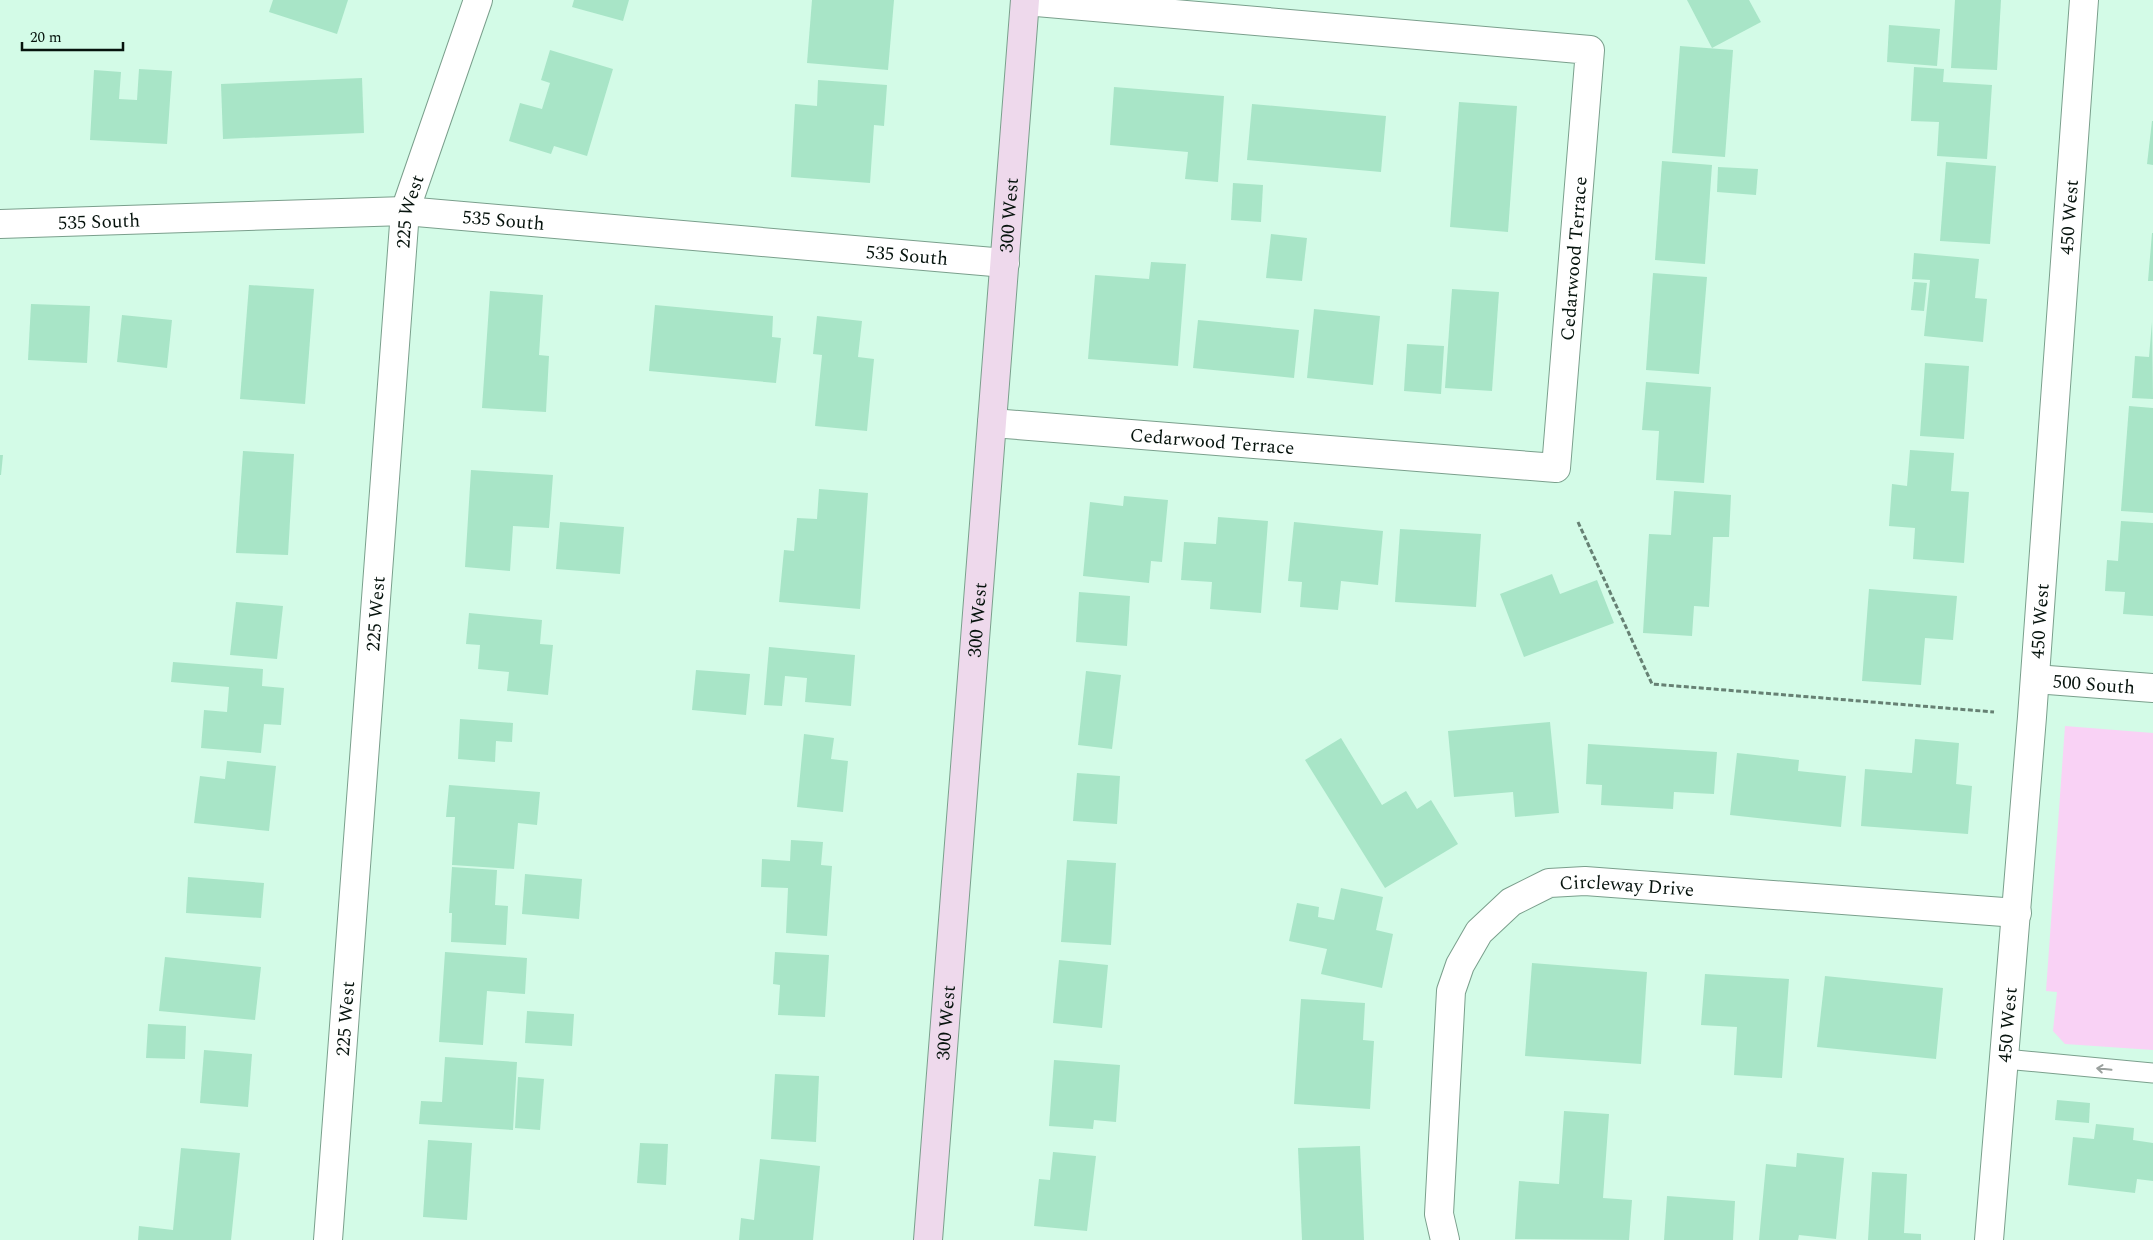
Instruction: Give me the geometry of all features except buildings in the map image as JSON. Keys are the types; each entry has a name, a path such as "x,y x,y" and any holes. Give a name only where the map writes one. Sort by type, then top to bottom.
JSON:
{"street":[{"name":"225 West","path":"328,1240 405,211 478,0"},
{"name":"450 West","path":"1990,1240 2035,679 2084,0"},
{"name":"300 West","path":"928,1240 1025,1"},
{"name":"Cedarwood Terrace","path":"992,423 1556,468 1590,60 1590,50 1025,1"},
{"name":"535 South","path":"0,224 405,211 1005,263"},
{"name":"500 South","path":"2035,679 2153,688"},
{"name":"Circleway Drive","path":"1445,1240 1439,1214 1451,991 1460,965 1479,932 1511,902 1549,883 1585,881 2017,913"}],"lane":[{"path":"2004,1059 2153,1073"}],"path":[{"path":"1578,522 1652,684 1994,712"}],"shaded area":[{"path":"2065,726 2153,733 2153,1050 2065,1044 2053,1031 2057,992 2046,991"}]}
